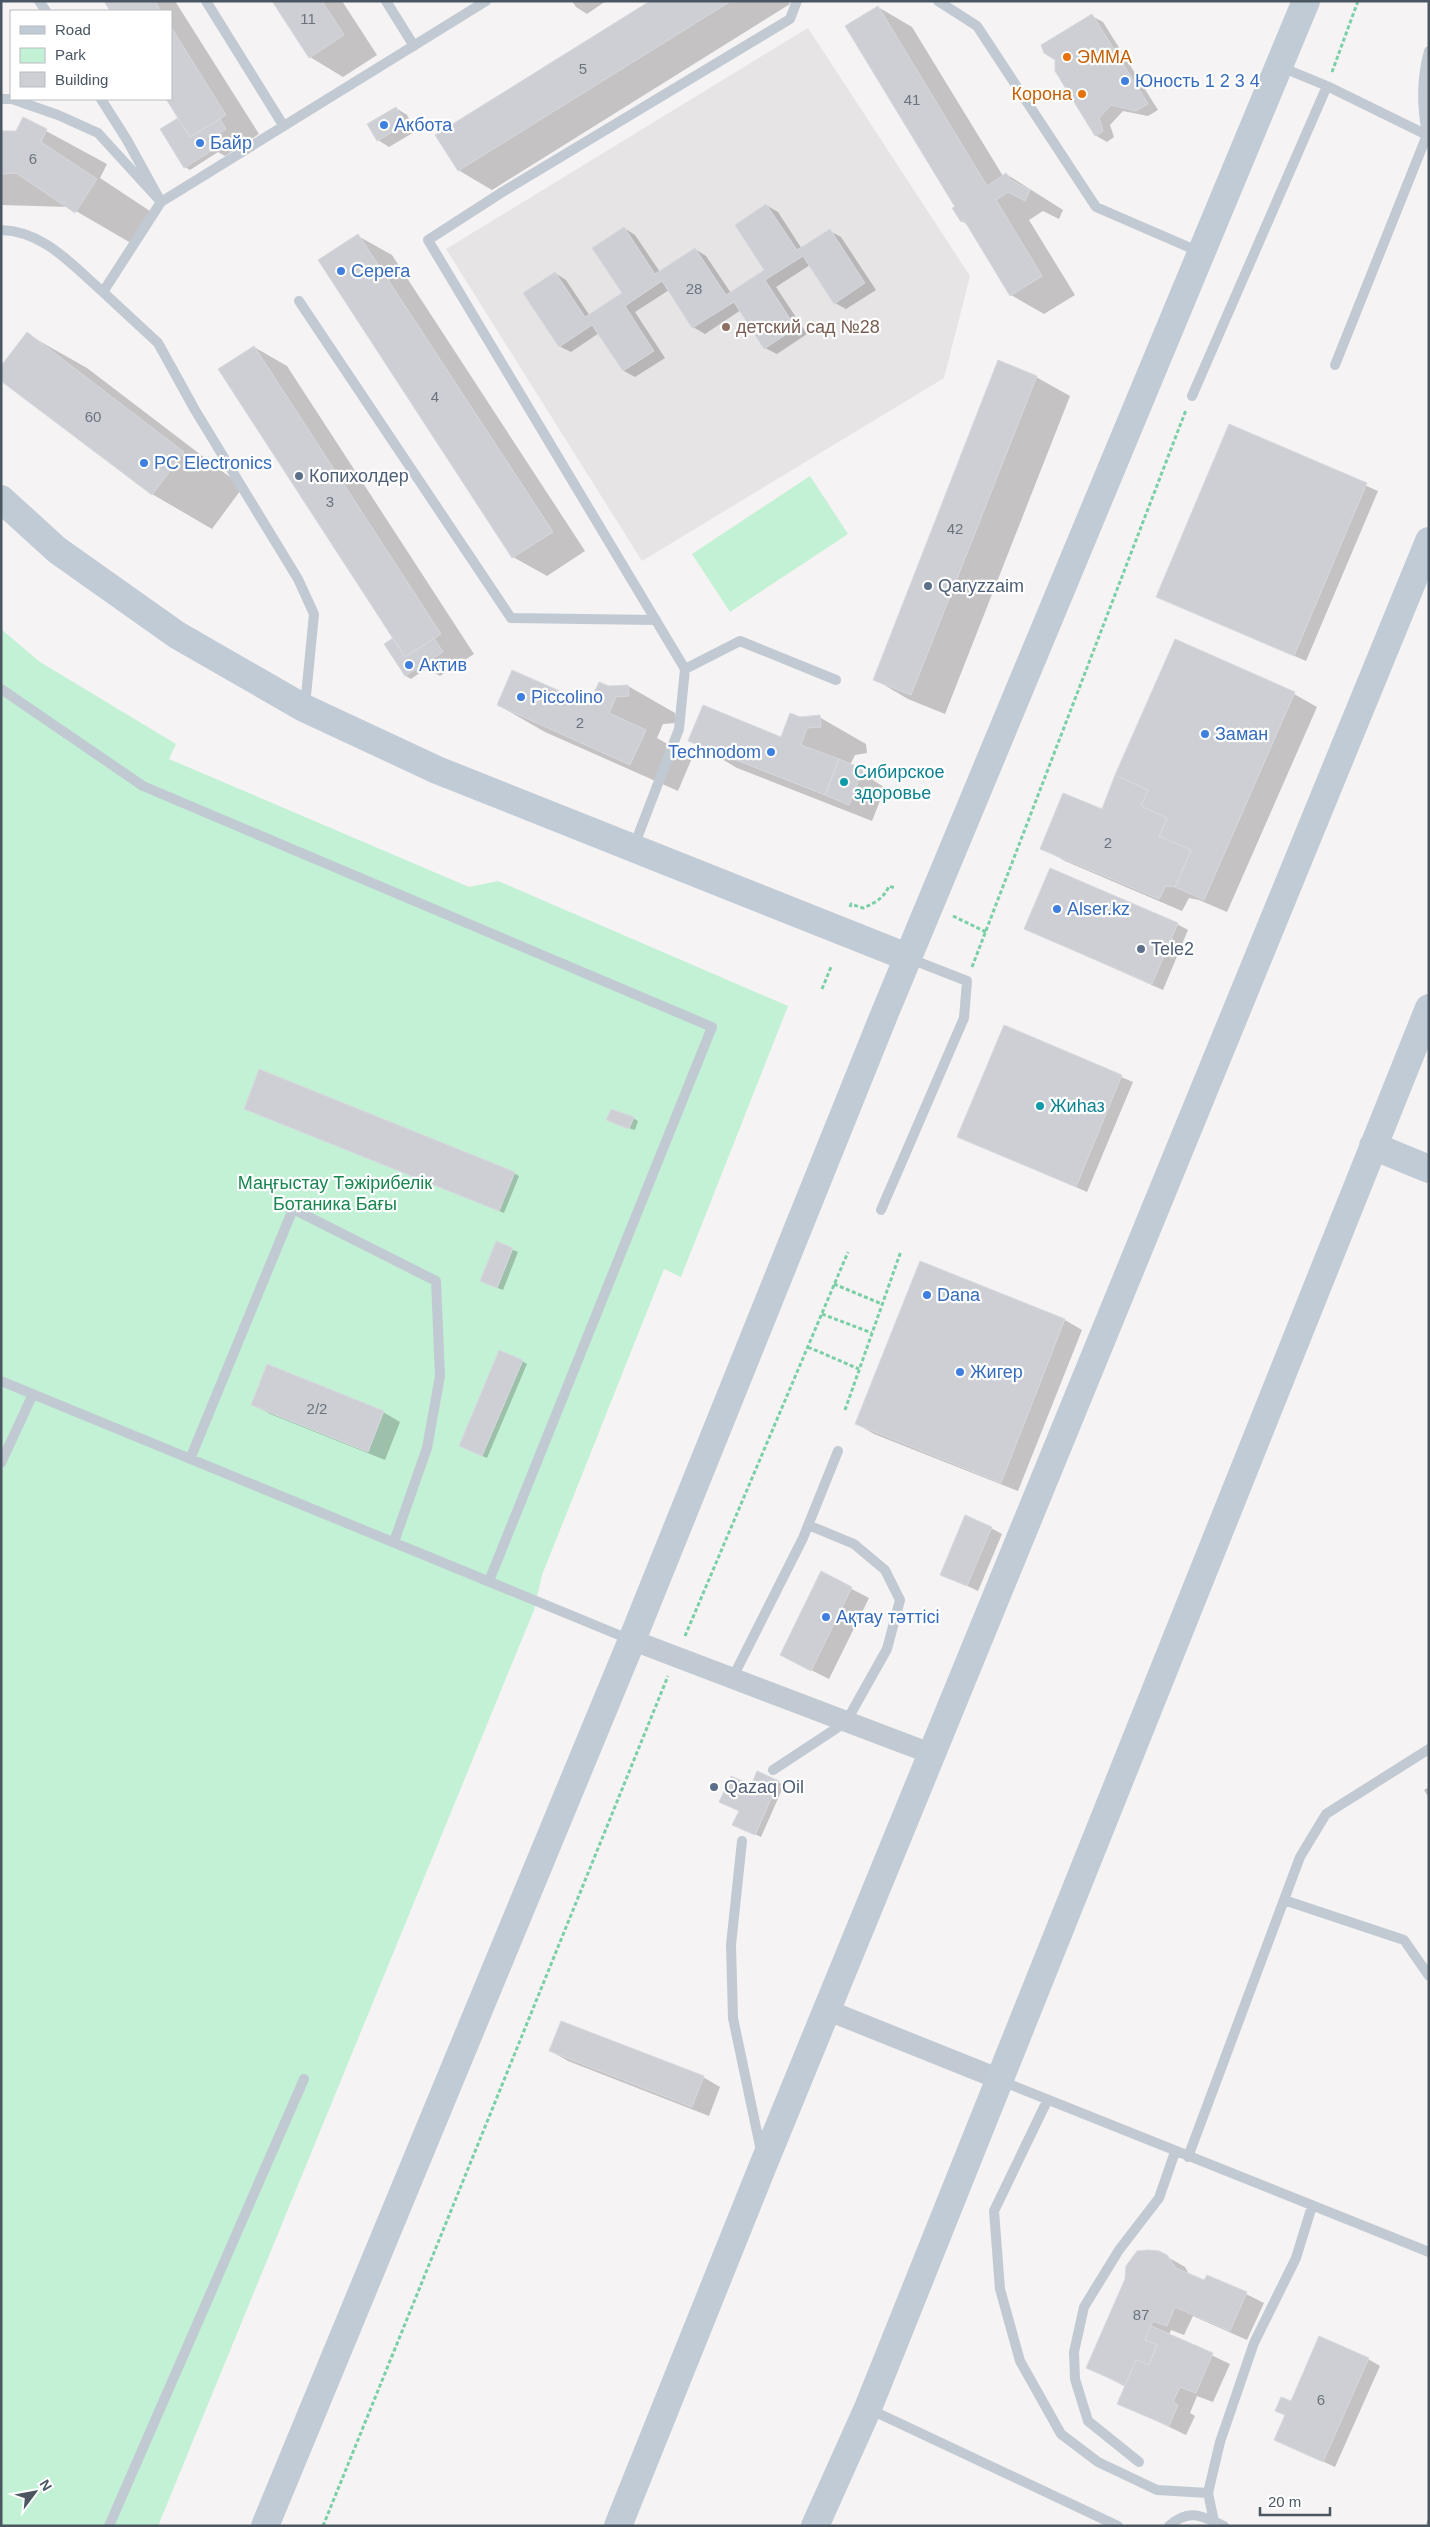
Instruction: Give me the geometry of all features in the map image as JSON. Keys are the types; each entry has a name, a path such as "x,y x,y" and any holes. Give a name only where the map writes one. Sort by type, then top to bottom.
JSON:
{"main road":[{"path":"265,2526 632,1640 908,957 1200,252 1281,67 1306,1"},
{"path":"1,499 57,550 177,635 304,708 437,770 908,957"},
{"path":"618,2526 764,2163 1429,541"},
{"path":"815,2526 868,2408 998,2079 1429,1008"},
{"path":"1373,1146 1429,1170"}],"street":[{"path":"632,1640 932,1754"},
{"path":"827,2010 998,2079"}],"lane":[{"path":"206,1 283,125"},
{"path":"386,1 414,46"},
{"path":"103,292 161,202 486,1"},
{"path":"633,849 679,728 685,669 428,240 504,191 790,19 797,1"},
{"path":"938,1 977,26 1096,207 1200,252"},
{"path":"1335,365 1426,135 1422,106 1422,77 1429,51"},
{"path":"1281,67 1327,86 1426,135"},
{"path":"1192,396 1327,86"},
{"path":"15,100 58,115 98,133 161,202"},
{"path":"102,100 127,140 161,202"},
{"path":"1,230 18,230 44,241 103,292 158,344 298,579 314,614 304,708"},
{"path":"299,301 511,618 656,620"},
{"path":"685,669 740,641 836,680"},
{"path":"1,689 143,786 712,1027 488,1581"},
{"path":"881,1210 964,1018 967,981 908,957"},
{"path":"190,1458 293,1209 436,1281 440,1376 427,1448 394,1542"},
{"path":"1,1381 632,1640"},
{"path":"1,1464 33,1394"},
{"path":"732,1679 808,1525 838,1451"},
{"path":"773,1770 846,1722 887,1649 900,1600 885,1570 854,1544 808,1525"},
{"path":"1188,2157 1300,1857 1326,1814 1429,1749"},
{"path":"742,1841 731,1945 733,2018 764,2163"},
{"path":"1284,1900 1404,1940 1429,1976"},
{"path":"109,2526 304,2079"},
{"path":"998,2079 1175,2152 1429,2252"},
{"path":"1047,2100 994,2211 1000,2289 1020,2361 1061,2434 1098,2462 1157,2490 1208,2493"},
{"path":"1139,2462 1088,2421 1074,2379 1074,2352 1084,2307 1119,2250 1159,2198 1175,2152"},
{"path":"1218,2524 1208,2493 1220,2442 1254,2343 1296,2258 1312,2206"},
{"path":"868,2408 1114,2525"},
{"path":"1169,2526 1185,2514 1198,2515 1218,2524"}],"path":[{"path":"1327,86 1358,1"},
{"path":"967,981 1192,396"},
{"path":"848,913 851,904 863,908 876,902 886,893 890,886 895,888"},
{"path":"952,916 986,932"},
{"path":"822,989 831,967"},
{"path":"845,1410 901,1251"},
{"path":"323,2526 450,2218 609,1818 848,1252"},
{"path":"834,1284 882,1304"},
{"path":"822,1314 872,1333"},
{"path":"808,1347 859,1369"}],"shaded area":[{"name":"детский сад №28","path":"808,28 970,276 944,378 642,561 446,249"}],"green space":[{"path":"810,476 848,534 730,612 692,554"},
{"name":"Маңғыстау Тәжірибелік Ботаника Бағы","path":"1,629 40,662 176,744 169,759 469,887 498,881 788,1006 681,1277 664,1269 542,1575 534,1610 158,2526 1,2526"}],"building":[{"path":"104,1 155,1 160,10 109,10"},
{"path":"272,1 322,1 344,35 309,58"},
{"path":"650,1 731,1 458,171 435,135"},
{"path":"878,6 987,186 1006,173 1011,180 1030,190 1025,201 1008,192 996,200 1042,276 1010,296 964,220 961,222 952,208 955,207 845,26"},
{"path":"1092,14 1148,104 1136,111 1111,105 1099,118 1103,131 1095,136 1055,71 1055,60 1044,53 1041,45"},
{"path":"172,29 226,115 190,137 167,100 172,100"},
{"path":"396,107 406,124 377,141 367,124"},
{"path":"23,117 47,129 41,142 97,179 75,213 16,173 1,174 1,131 16,131"},
{"path":"178,118 190,137 220,119 226,129 211,139 216,148 184,168 160,129"},
{"path":"766,204 797,250 830,229 865,283 834,304 803,256 765,280 796,328 764,349 734,302 692,328 662,281 625,306 654,351 623,371 592,325 559,347 523,293 555,272 585,317 622,293 592,248 624,227 655,274 695,248 726,295 764,270 735,225"},
{"path":"358,234 553,532 512,558 318,260"},
{"path":"27,332 184,452 152,495 1,381 1,366"},
{"path":"254,346 441,634 405,657 218,369"},
{"path":"998,360 1037,376 911,695 873,680"},
{"path":"1229,424 1367,483 1294,656 1156,597"},
{"path":"393,638 405,657 434,638 443,652 405,676 384,644"},
{"name":"Заман","path":"1175,639 1295,692 1204,900 1175,887 1191,850 1159,836 1167,818 1141,806 1148,790 1115,775"},
{"path":"512,670 589,704 599,682 609,686 628,685 629,696 616,697 609,713 646,730 630,765 497,705"},
{"path":"703,705 781,737 790,713 800,717 820,715 821,727 807,728 801,745 839,759 825,795 688,741"},
{"name":"Сибирское здоровье","path":"839,759 863,769 849,805 825,795"},
{"path":"1115,775 1148,790 1141,806 1167,818 1159,836 1191,850 1175,887 1166,886 1159,899 1040,849 1063,793 1102,809"},
{"path":"1050,868 1178,923 1152,984 1024,929"},
{"name":"Жиhаз","path":"1004,1025 1122,1075 1076,1187 957,1137"},
{"path":"259,1069 515,1172 499,1211 244,1109"},
{"path":"611,1109 634,1117 629,1129 606,1120"},
{"path":"496,1241 513,1248 497,1288 480,1281"},
{"name":"Жигер","path":"920,1261 1065,1319 1001,1483 855,1424"},
{"path":"499,1350 523,1360 482,1456 459,1446"},
{"path":"267,1364 384,1411 368,1452 251,1405"},
{"path":"965,1515 992,1527 967,1586 940,1575"},
{"path":"821,1571 852,1587 811,1671 780,1655"},
{"path":"757,1771 779,1781 755,1835 732,1825 739,1811 719,1802 731,1776 751,1785"},
{"path":"561,2021 704,2076 692,2107 549,2051"},
{"path":"1137,2251 1159,2251 1167,2255 1176,2268 1204,2280 1207,2275 1247,2292 1230,2331 1175,2307 1167,2326 1153,2321 1145,2340 1157,2345 1149,2365 1136,2360 1125,2385 1086,2368 1125,2279 1126,2266"},
{"path":"1151,2326 1213,2353 1196,2393 1180,2387 1173,2402 1178,2405 1169,2426 1117,2404 1136,2360 1149,2365 1157,2345 1145,2340"},
{"path":"1319,2336 1369,2358 1323,2462 1274,2440 1285,2415 1275,2411 1281,2397 1291,2401"}],"place":[{"name":"ЭММА","path":"1067,57"},
{"name":"Юность 1 2 3 4","path":"1125,81"},
{"name":"Корона","path":"1082,94"},
{"name":"Акбота","path":"384,125"},
{"name":"Байр","path":"200,143"},
{"name":"Cерега","path":"341,271"},
{"name":"детский сад №28","path":"726,327"},
{"name":"PC Electronics","path":"144,463"},
{"name":"Копихолдер","path":"299,476"},
{"name":"Qaryzzaim","path":"928,586"},
{"name":"Актив","path":"409,665"},
{"name":"Piccolino","path":"521,697"},
{"name":"Заман","path":"1205,734"},
{"name":"Technodom","path":"771,752"},
{"name":"Сибирское здоровье","path":"844,782"},
{"name":"Alser.kz","path":"1057,909"},
{"name":"Tele2","path":"1141,949"},
{"name":"Жиhаз","path":"1040,1106"},
{"name":"Dana","path":"927,1295"},
{"name":"Жигер","path":"960,1372"},
{"name":"Ақтау тәттісі","path":"826,1617"},
{"name":"Qazaq Oil","path":"714,1787"}]}
